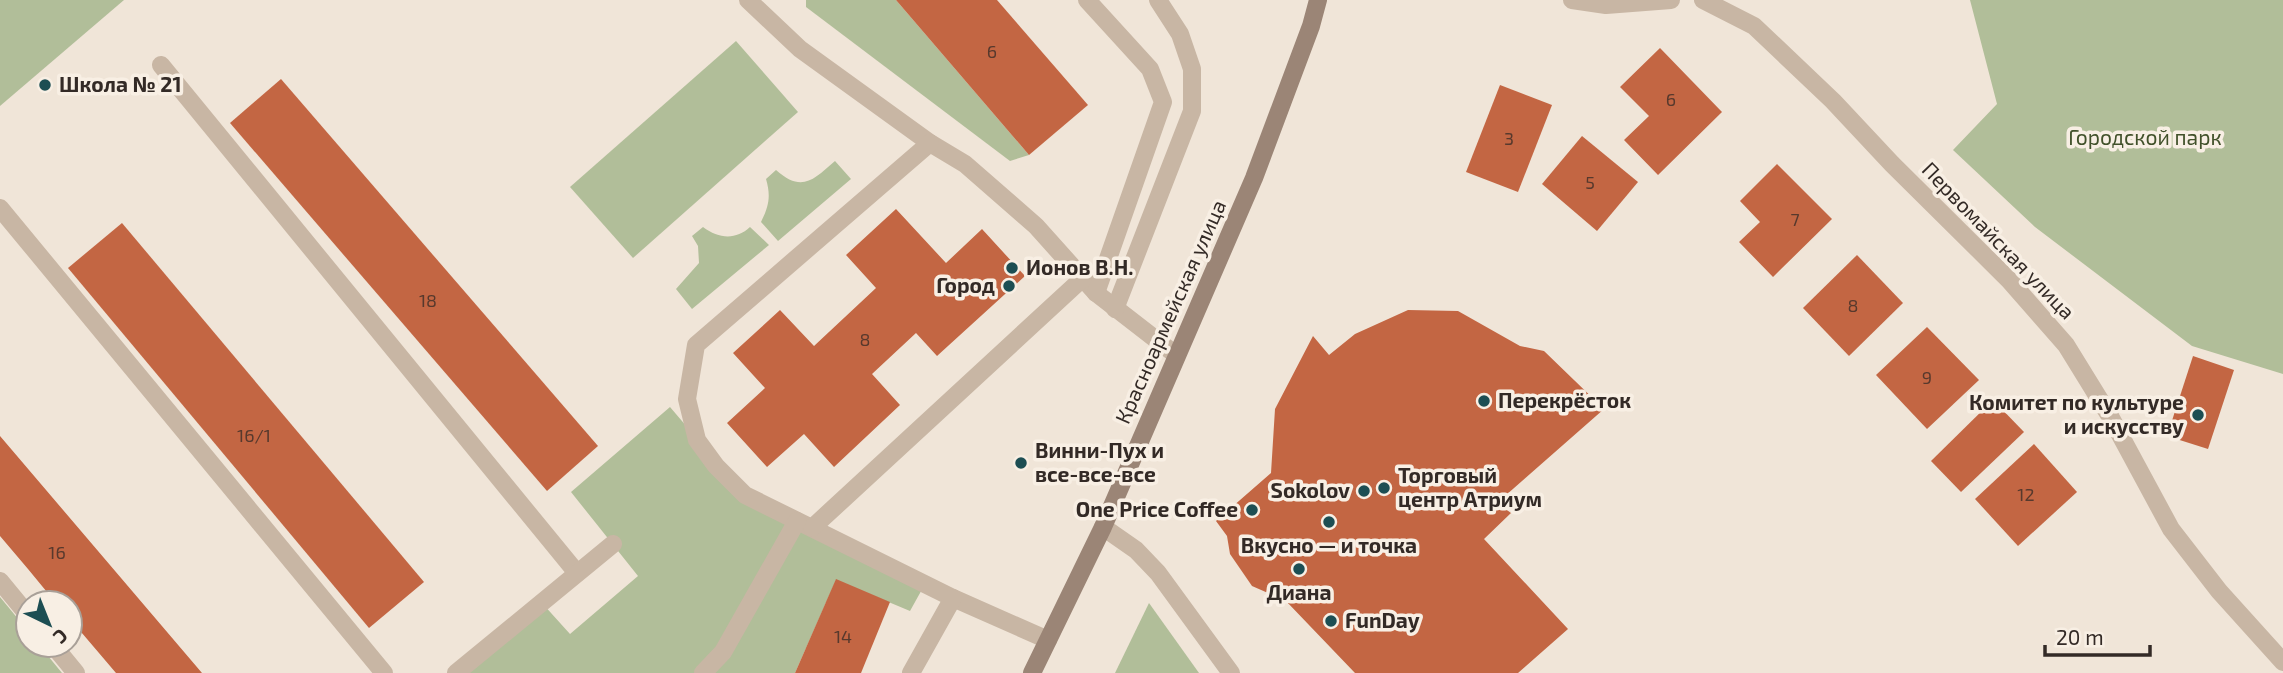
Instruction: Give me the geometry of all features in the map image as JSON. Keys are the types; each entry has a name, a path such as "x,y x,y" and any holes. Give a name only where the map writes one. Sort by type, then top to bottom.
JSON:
{"main road":[{"name":"Красноармейская улица","path":"1032,673 1103,527 1254,178 1311,26 1318,0"}],"street":[{"path":"748,0 800,49 930,143 965,164 1037,226 1096,293 1176,355"},
{"path":"1087,0 1150,69 1163,102 1096,293"},
{"path":"1115,309 1192,111 1192,69 1180,34 1158,0"},
{"path":"1572,0 1606,5 1671,0"},
{"name":"Первомайская улица","path":"1703,0 1754,26 1833,101 2026,298 2066,345 2111,418 2171,529 2219,591 2283,662"},
{"path":"161,65 577,573"},
{"path":"930,143 696,345 687,399 697,440 716,467 745,495 953,598 1048,640"},
{"path":"0,208 384,673"},
{"path":"703,673 723,652 805,524 1083,278"},
{"path":"1103,527 1136,550 1158,573 1231,673"},
{"path":"456,673 613,544"},
{"path":"0,581 14,598"},
{"path":"911,673 953,598"},
{"path":"64,659 76,673"}],"green space":[{"path":"0,0 124,0 0,106"},
{"path":"806,0 896,0 1029,155 1010,161 806,7"},
{"name":"Городской парк","path":"1970,0 2283,0 2283,374 2192,346 2035,227 1953,150 1997,104"},
{"path":"736,41 798,112 633,258 570,187"},
{"path":"835,161 851,179 778,241 761,222 768,201 766,179 776,170 793,181 807,181"},
{"path":"703,227 721,236 733,236 750,227 769,245 692,309 676,289 699,263 698,246 692,236"},
{"path":"670,407 745,495 925,584 910,611 836,580 795,673 456,673 542,603 570,634 638,576 571,492"},
{"path":"0,597 14,614 14,659 50,659 62,673 0,673"},
{"path":"1149,603 1199,673 1115,673"}],"building":[{"path":"896,0 997,0 1088,105 1029,155"},
{"path":"1660,48 1722,112 1658,175 1624,140 1649,116 1620,87"},
{"path":"281,79 598,446 547,491 230,123"},
{"path":"1500,85 1552,105 1518,192 1466,172"},
{"path":"1582,136 1638,182 1597,231 1542,184"},
{"path":"1777,164 1832,219 1773,277 1739,242 1760,222 1740,201"},
{"path":"896,209 946,263 982,229 1025,276 937,356 916,333 872,374 900,405 834,467 804,434 767,467 727,423 765,388 733,353 780,310 814,346 876,288 846,255"},
{"path":"122,223 424,582 369,628 68,268"},
{"path":"1857,255 1903,303 1849,356 1803,308"},
{"name":"Торговый центр Атриум","path":"1408,310 1458,311 1520,346 1544,351 1604,409 1497,503 1511,513 1484,539 1568,629 1518,673 1355,673 1286,601 1252,586 1230,554 1227,536 1216,521 1271,473 1275,409 1313,336 1329,355 1355,334"},
{"path":"1927,327 1979,380 1927,429 1876,375"},
{"path":"2193,356 2234,370 2208,449 2167,436"},
{"path":"1993,400 2024,432 1961,492 1931,461"},
{"path":"0,436 202,673 116,673 84,635 84,589 44,589 0,536"},
{"path":"2034,444 2077,492 2018,546 1975,499"},
{"path":"836,579 890,602 861,673 795,673"}],"place":[{"name":"Школа № 21","path":"45,85"},
{"name":"Ионов В.Н.","path":"1012,268"},
{"name":"Город","path":"1009,286"},
{"name":"Перекрёсток","path":"1484,401"},
{"name":"Комитет по культуре и искусству","path":"2198,415"},
{"name":"Винни-Пух и все-все-все","path":"1021,463"},
{"name":"Торговый центр Атриум","path":"1384,488"},
{"name":"Sokolov","path":"1364,491"},
{"name":"One Price Coffee","path":"1252,510"},
{"name":"Вкусно — и точка","path":"1329,522"},
{"name":"Диана","path":"1299,569"},
{"name":"FunDay","path":"1331,621"}]}
